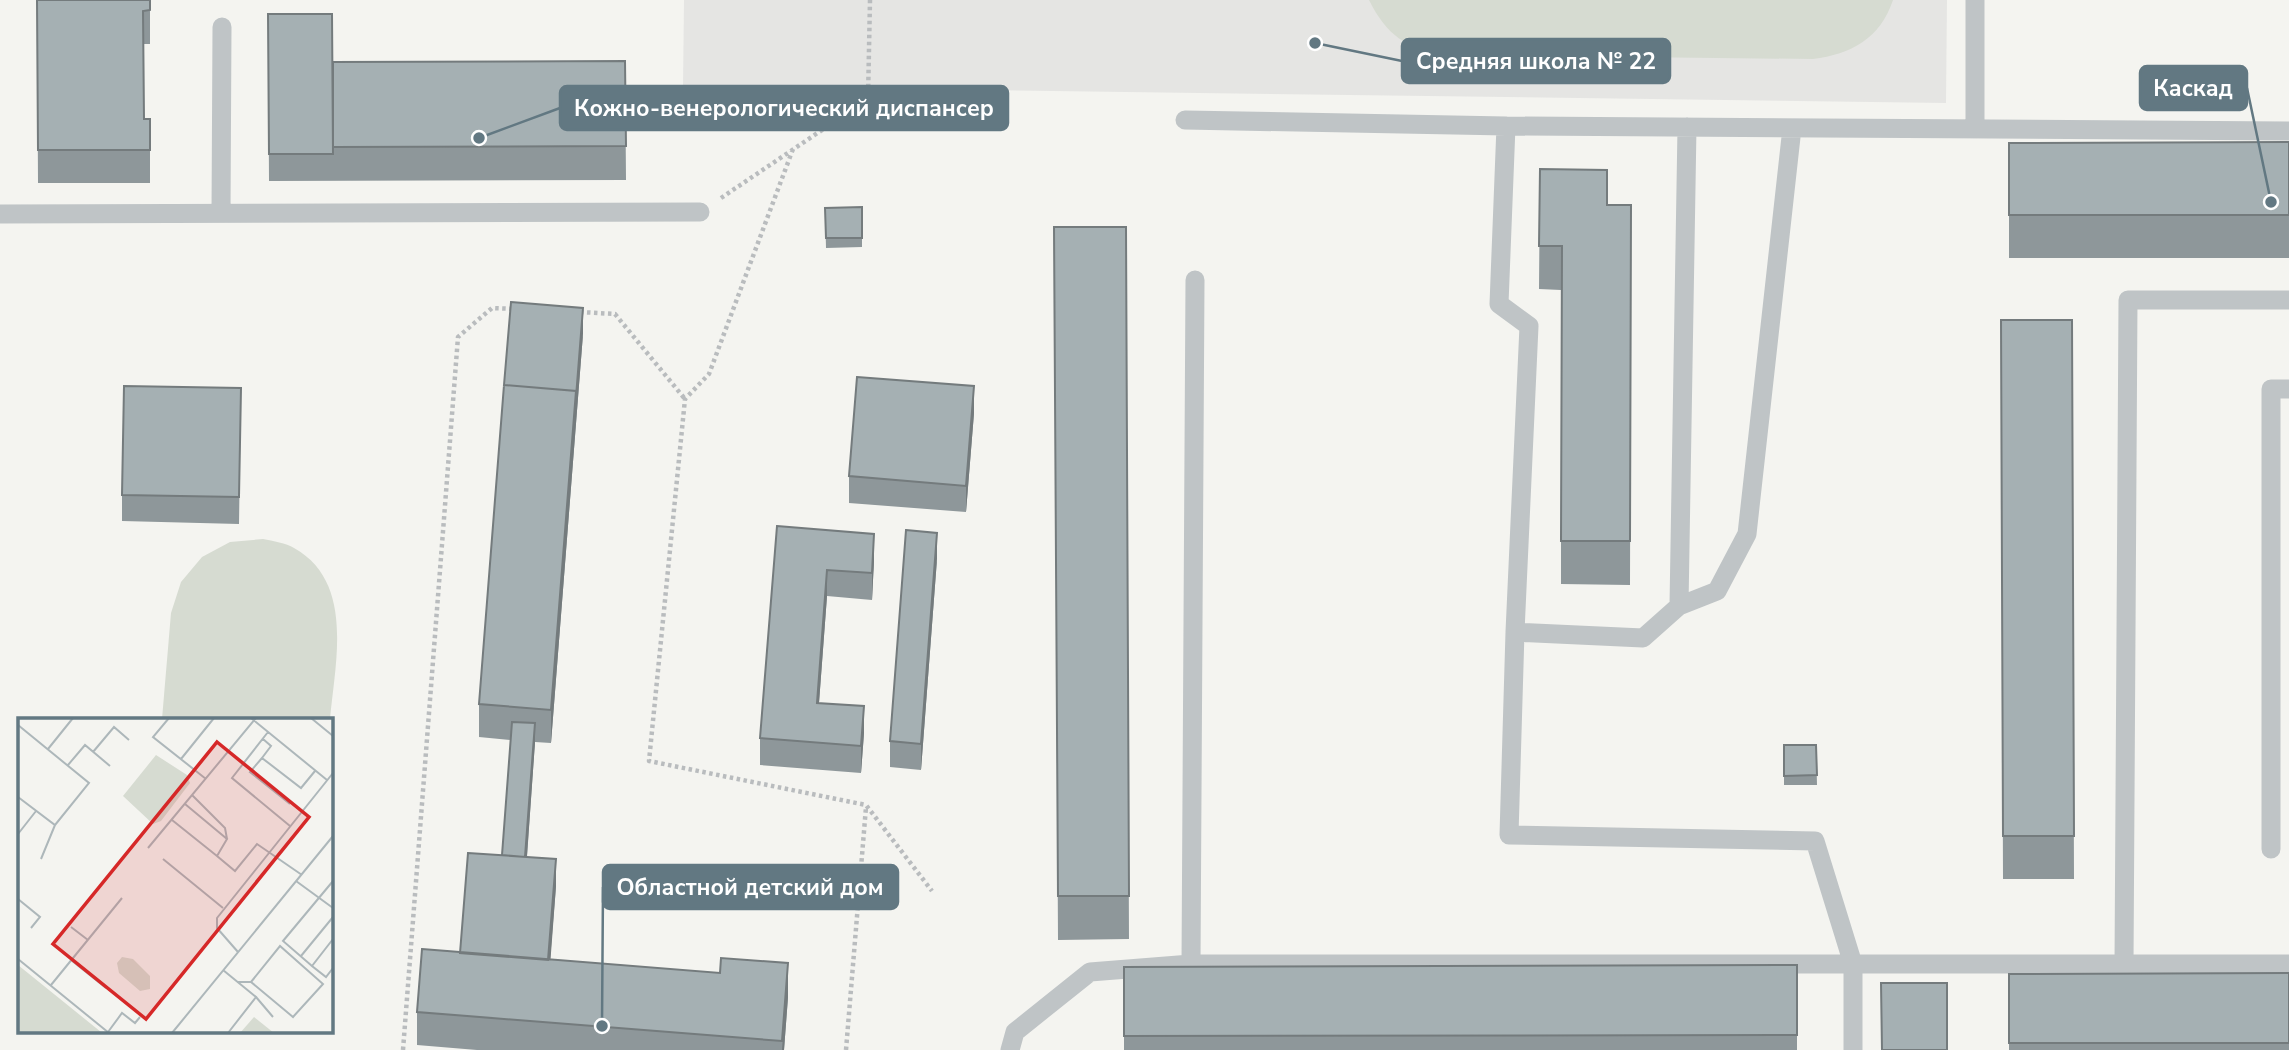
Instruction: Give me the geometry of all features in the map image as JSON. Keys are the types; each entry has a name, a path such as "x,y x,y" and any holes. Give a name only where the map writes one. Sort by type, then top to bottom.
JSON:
{"lane":[{"path":"1975,0 1975,129"},
{"path":"221,213 222,27"},
{"path":"1185,120 1506,126 2289,131"},
{"path":"1506,126 1499,304 1529,326 1509,835 1815,841 1853,964 1853,1050"},
{"path":"1679,606 1687,127"},
{"path":"1515,632 1643,638 1679,606 1717,591 1747,534 1792,128"},
{"path":"0,214 700,212"},
{"path":"1191,964 1195,280"},
{"path":"2124,964 2128,300 2289,300"},
{"path":"2271,849 2271,389 2289,389"},
{"path":"1010,1050 1015,1032 1090,972 1191,964 2289,964"}],"path":[{"path":"700,212 868,99 870,0"},
{"path":"793,149 709,374 685,399 649,761 866,805 932,891"},
{"path":"403,1050 458,337 492,308 519,309"},
{"path":"574,312 615,314 685,399"},
{"path":"845,1050 866,805"}],"shaded area":[{"path":"684,0 1947,0 1946,103 683,86"},
{"path":"1369,0 1893,0 1880,25 1862,42 1840,53 1813,59 1445,55 1419,49 1399,38 1383,23"},
{"path":"263,539 283,543 313,563 326,581 334,602 337,625 330,718 162,718 171,613 181,582 202,557 230,542"}],"building":[{"path":"37,0 150,0 150,10 143,11 144,119 150,119 150,150 38,150"},
{"path":"268,14 332,14 333,154 269,154"},
{"path":"625,61 626,146 333,147 333,62"},
{"path":"2289,142 2289,215 2009,215 2009,143"},
{"path":"1540,169 1607,170 1607,205 1631,205 1630,541 1561,541 1562,246 1539,246"},
{"path":"862,207 862,238 826,238 825,208"},
{"path":"1054,227 1126,227 1129,896 1058,896"},
{"path":"511,302 583,308 576,397 576,391 504,385"},
{"path":"2001,320 2072,320 2074,836 2003,836"},
{"path":"857,377 974,386 966,486 849,476"},
{"path":"504,385 576,391 551,710 479,704"},
{"path":"124,386 241,388 239,497 122,495"},
{"path":"777,526 874,534 872,573 827,570 817,703 864,706 861,746 760,738"},
{"path":"906,530 937,533 921,744 890,741"},
{"path":"512,722 535,723 525,857 502,855"},
{"path":"1784,745 1816,745 1817,775 1784,776"},
{"path":"468,853 556,859 548,960 460,953"},
{"path":"422,949 720,973 721,958 788,963 782,1041 417,1012"},
{"path":"1797,965 1797,1035 1124,1036 1124,967"},
{"path":"2289,973 2289,1043 2009,1043 2009,974"},
{"path":"1881,983 1947,983 1947,1050 1882,1050"}],"place":[{"name":"Средняя школа № 22","path":"1315,43"},
{"name":"Кожно-венерологический диспансер","path":"479,138"},
{"name":"Каскад","path":"2271,202"},
{"name":"Областной детский дом","path":"602,1026"}]}
